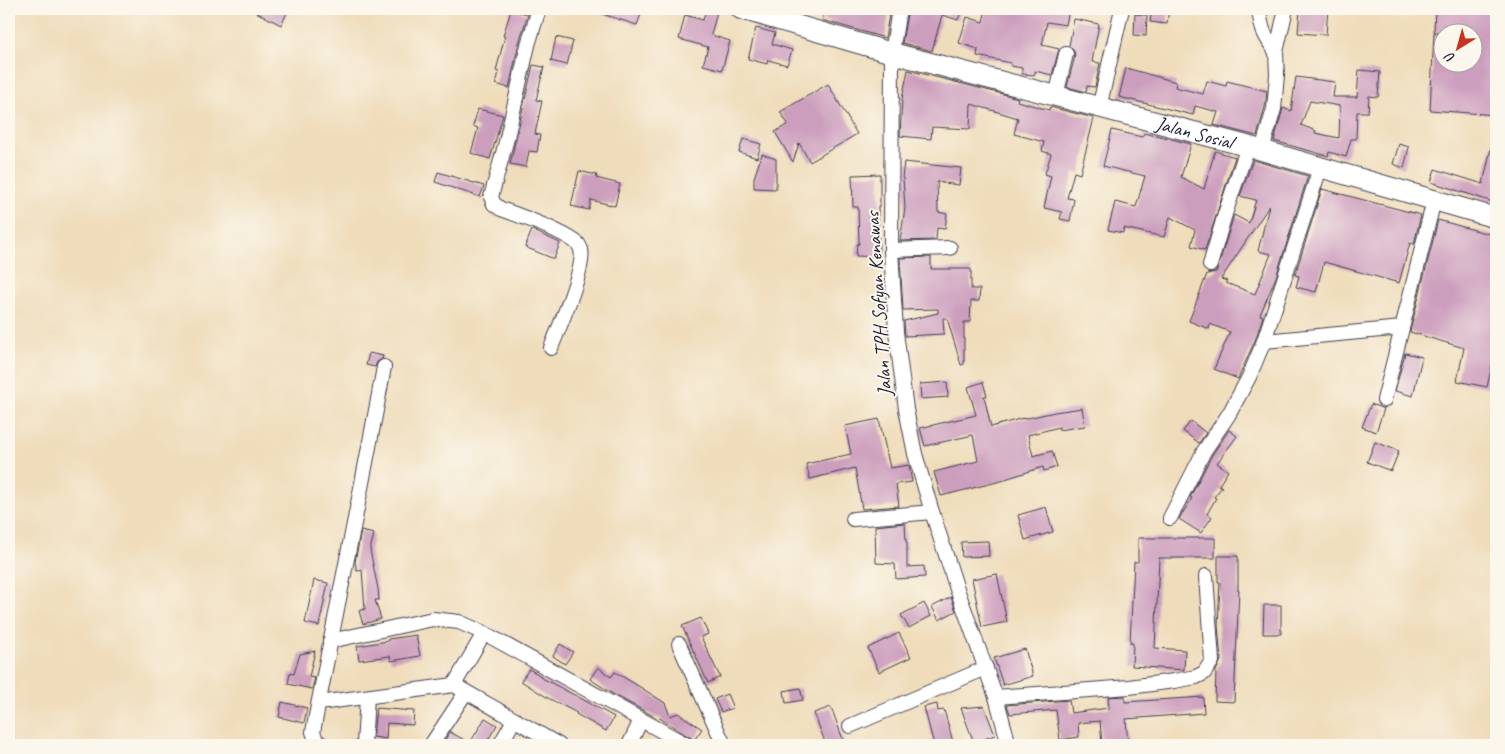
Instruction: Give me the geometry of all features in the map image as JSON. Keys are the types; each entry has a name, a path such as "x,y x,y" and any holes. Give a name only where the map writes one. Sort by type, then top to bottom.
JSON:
{"street":[{"path":"539,9 528,46 491,198 494,204 501,209 567,236 577,243 581,249 573,293 551,348"},
{"name":"Jalan Sosial","path":"741,9 892,53 1255,148 1496,218"},
{"name":"Jalan TPH Sofyan Kenawas","path":"899,9 892,53 891,250 896,332 906,409 915,454 932,512 957,589 996,697 1008,745"},
{"path":"1099,108 1122,9"},
{"path":"1259,9 1260,22 1266,38 1276,52"},
{"path":"1210,265 1224,214 1274,109 1277,75 1276,52 1286,9"},
{"path":"1056,96 1066,54"},
{"path":"1170,518 1204,451 1249,378 1264,341 1320,168"},
{"path":"1384,400 1434,200"},
{"path":"891,250 950,248"},
{"path":"1264,341 1402,328"},
{"path":"323,745 316,740 313,732 366,470 384,367"},
{"path":"852,519 932,512"},
{"path":"996,697 1174,682 1196,677 1204,673 1212,661 1206,576"},
{"path":"330,641 433,619 459,622 484,633 687,745"},
{"path":"454,685 484,633"},
{"path":"679,644 724,745"},
{"path":"850,726 986,668"},
{"path":"319,703 454,685 559,745"},
{"path":"431,745 466,692"},
{"path":"364,745 367,697"},
{"path":"500,745 514,720"},
{"path":"629,745 641,720"}],"building":[{"path":"250,9 289,9 281,25"},
{"path":"596,9 643,9 637,25 596,12"},
{"path":"825,9 890,9 885,38 822,20"},
{"path":"908,9 962,9 958,20 942,15 932,51 902,43"},
{"path":"986,9 1069,9 1066,25 1047,22 1042,45 1059,49 1052,75 1035,71 1035,75 1022,74 1022,68 1011,66 1011,63 977,56 978,49 959,43 967,17 983,22"},
{"path":"1152,9 1169,9 1167,24 1150,22"},
{"path":"1300,9 1328,9 1326,35 1298,33"},
{"path":"1435,9 1496,9 1496,115 1430,110 1432,72 1482,72 1482,22 1434,22"},
{"path":"511,10 528,14 519,43 509,88 496,84 499,72 496,71 505,36 503,36"},
{"path":"706,10 717,12 711,35 730,41 722,70 703,65 708,47 679,39 685,15 703,20"},
{"path":"1135,14 1147,15 1146,36 1134,35"},
{"path":"1074,19 1099,24 1092,62 1100,63 1095,87 1087,86 1086,92 1067,87 1075,56 1074,51 1069,46"},
{"path":"756,28 775,33 772,44 792,50 787,65 768,60 767,64 748,59"},
{"path":"556,37 573,41 567,65 551,61"},
{"path":"533,65 544,67 536,100 542,101 535,134 540,135 537,152 529,151 526,167 510,164"},
{"path":"1126,68 1176,82 1175,87 1203,94 1207,81 1226,86 1227,81 1267,91 1265,107 1257,136 1214,125 1218,112 1195,106 1193,115 1119,97"},
{"path":"908,70 1018,98 1017,101 1049,110 1050,107 1094,118 1080,174 1074,172 1067,198 1074,199 1070,221 1060,219 1062,212 1044,208 1051,176 1045,174 1051,154 1042,151 1044,142 1014,134 1018,118 971,104 970,129 932,127 931,139 900,136 902,99"},
{"path":"1359,70 1380,72 1378,97 1369,96 1368,112 1357,112 1356,139 1351,139 1346,157 1329,152 1328,156 1274,141 1283,108 1291,111 1296,77 1335,82 1333,97 1357,97","holes":["1310,101 1340,106 1339,138 1315,133 1316,131 1301,125"]},
{"path":"828,84 857,134 810,162 799,143 793,162 775,132 788,124 780,112"},
{"path":"478,109 503,115 490,159 471,153 478,128 473,126"},
{"path":"1112,130 1142,137 1144,133 1156,135 1191,144 1181,177 1204,189 1215,151 1235,157 1205,250 1191,246 1195,230 1170,217 1164,237 1124,228 1123,233 1108,230 1115,202 1136,207 1145,176 1103,166"},
{"path":"743,139 761,144 757,158 739,152"},
{"path":"1399,144 1409,147 1404,168 1393,164"},
{"path":"1492,144 1496,145 1496,203 1431,182 1435,169 1483,184"},
{"path":"762,154 776,159 776,189 754,188 754,178"},
{"path":"1253,160 1308,176 1276,277 1260,315 1263,316 1256,338 1238,379 1214,369 1230,332 1210,324 1209,329 1189,321 1207,274 1216,272 1234,215 1249,223 1256,200 1240,196","holes":["1269,206 1258,251 1271,254 1255,294 1226,283 1227,281 1221,279"]},
{"path":"904,162 961,168 959,185 937,182 938,212 947,214 945,229 937,228 936,240 900,241 905,208 902,178"},
{"path":"579,171 597,175 596,178 620,184 615,206 591,200 589,210 571,206"},
{"path":"438,172 484,186 480,197 435,182"},
{"path":"880,174 880,206 878,206 879,257 856,256 857,244 859,244 858,207 853,207 852,175"},
{"path":"1322,189 1421,215 1414,244 1410,243 1399,283 1324,262 1316,292 1296,287 1299,276 1295,275"},
{"path":"1438,220 1496,236 1496,357 1494,356 1487,387 1457,381 1464,348 1410,332"},
{"path":"532,230 560,243 554,259 525,247"},
{"path":"931,257 931,269 971,269 971,289 980,289 979,301 971,301 970,322 964,322 964,364 961,365 947,318 943,318 944,334 905,336 904,321 938,313 938,309 903,310 900,258"},
{"path":"369,353 383,356 375,367 366,365"},
{"path":"1405,353 1422,357 1413,396 1395,391"},
{"path":"947,382 948,397 921,399 920,384"},
{"path":"983,382 991,427 1023,418 1082,408 1085,426 1059,430 1059,427 1028,435 1033,456 1052,451 1057,467 1044,471 1043,467 1005,480 941,496 934,472 978,461 973,435 925,446 920,428 976,415 968,387"},
{"path":"1371,404 1384,409 1376,432 1362,427"},
{"path":"879,419 890,468 909,465 912,482 896,484 899,506 862,509 855,468 810,479 806,464 851,454 845,426"},
{"path":"1191,421 1206,433 1199,443 1183,431"},
{"path":"1229,430 1237,436 1217,463 1228,471 1219,485 1222,487 1214,497 1216,498 1207,514 1212,517 1201,533 1179,519 1192,498 1190,497 1212,455"},
{"path":"1375,442 1399,451 1391,471 1367,462"},
{"path":"1046,507 1053,532 1025,540 1018,515"},
{"path":"905,523 907,567 924,566 925,577 896,579 895,564 876,563 875,526"},
{"path":"361,531 374,534 370,550 378,589 379,600 375,600 381,619 363,624 359,611 365,609 362,570 357,571 355,562"},
{"path":"1138,538 1215,538 1215,558 1159,558 1155,648 1185,650 1184,670 1132,666 1133,643 1130,643 1134,562 1138,562"},
{"path":"988,541 989,556 962,557 961,542"},
{"path":"1218,556 1238,556 1239,590 1234,702 1215,701 1216,671 1221,660 1218,625 1220,582 1218,582"},
{"path":"997,574 1007,622 982,627 972,579"},
{"path":"314,580 328,583 319,626 305,623"},
{"path":"951,597 956,611 939,620 932,607"},
{"path":"924,603 931,616 909,628 901,615"},
{"path":"1264,605 1281,605 1281,634 1263,634"},
{"path":"701,618 708,634 701,637 720,677 708,683 682,626"},
{"path":"899,633 911,657 879,672 868,648"},
{"path":"416,635 420,656 391,661 390,656 359,660 357,646"},
{"path":"560,644 573,652 565,664 553,656"},
{"path":"1025,649 1033,676 1003,685 994,658"},
{"path":"315,651 309,677 315,678 312,689 288,684 290,673 294,674 300,654"},
{"path":"598,667 611,677 615,672 665,703 670,716 678,713 702,729 694,740 658,717 613,694 590,679"},
{"path":"529,669 540,677 614,717 606,731 521,681"},
{"path":"800,688 803,700 786,703 784,691"},
{"path":"727,694 733,708 721,712 715,699"},
{"path":"1125,696 1125,702 1203,697 1204,713 1126,719 1128,745 1102,745 1100,721 1078,723 1079,737 1060,740 1056,710 1010,714 1007,705 1069,700 1071,713 1109,708 1108,697"},
{"path":"282,702 307,708 304,723 279,717"},
{"path":"937,704 938,711 944,710 953,742 942,745 934,745 924,707"},
{"path":"984,706 995,735 974,743 961,708"},
{"path":"831,707 845,745 826,745 814,713"},
{"path":"376,708 414,711 413,725 387,723 386,739 373,737"},
{"path":"485,718 497,725 485,745 451,745 444,741 450,732 470,743"}]}
